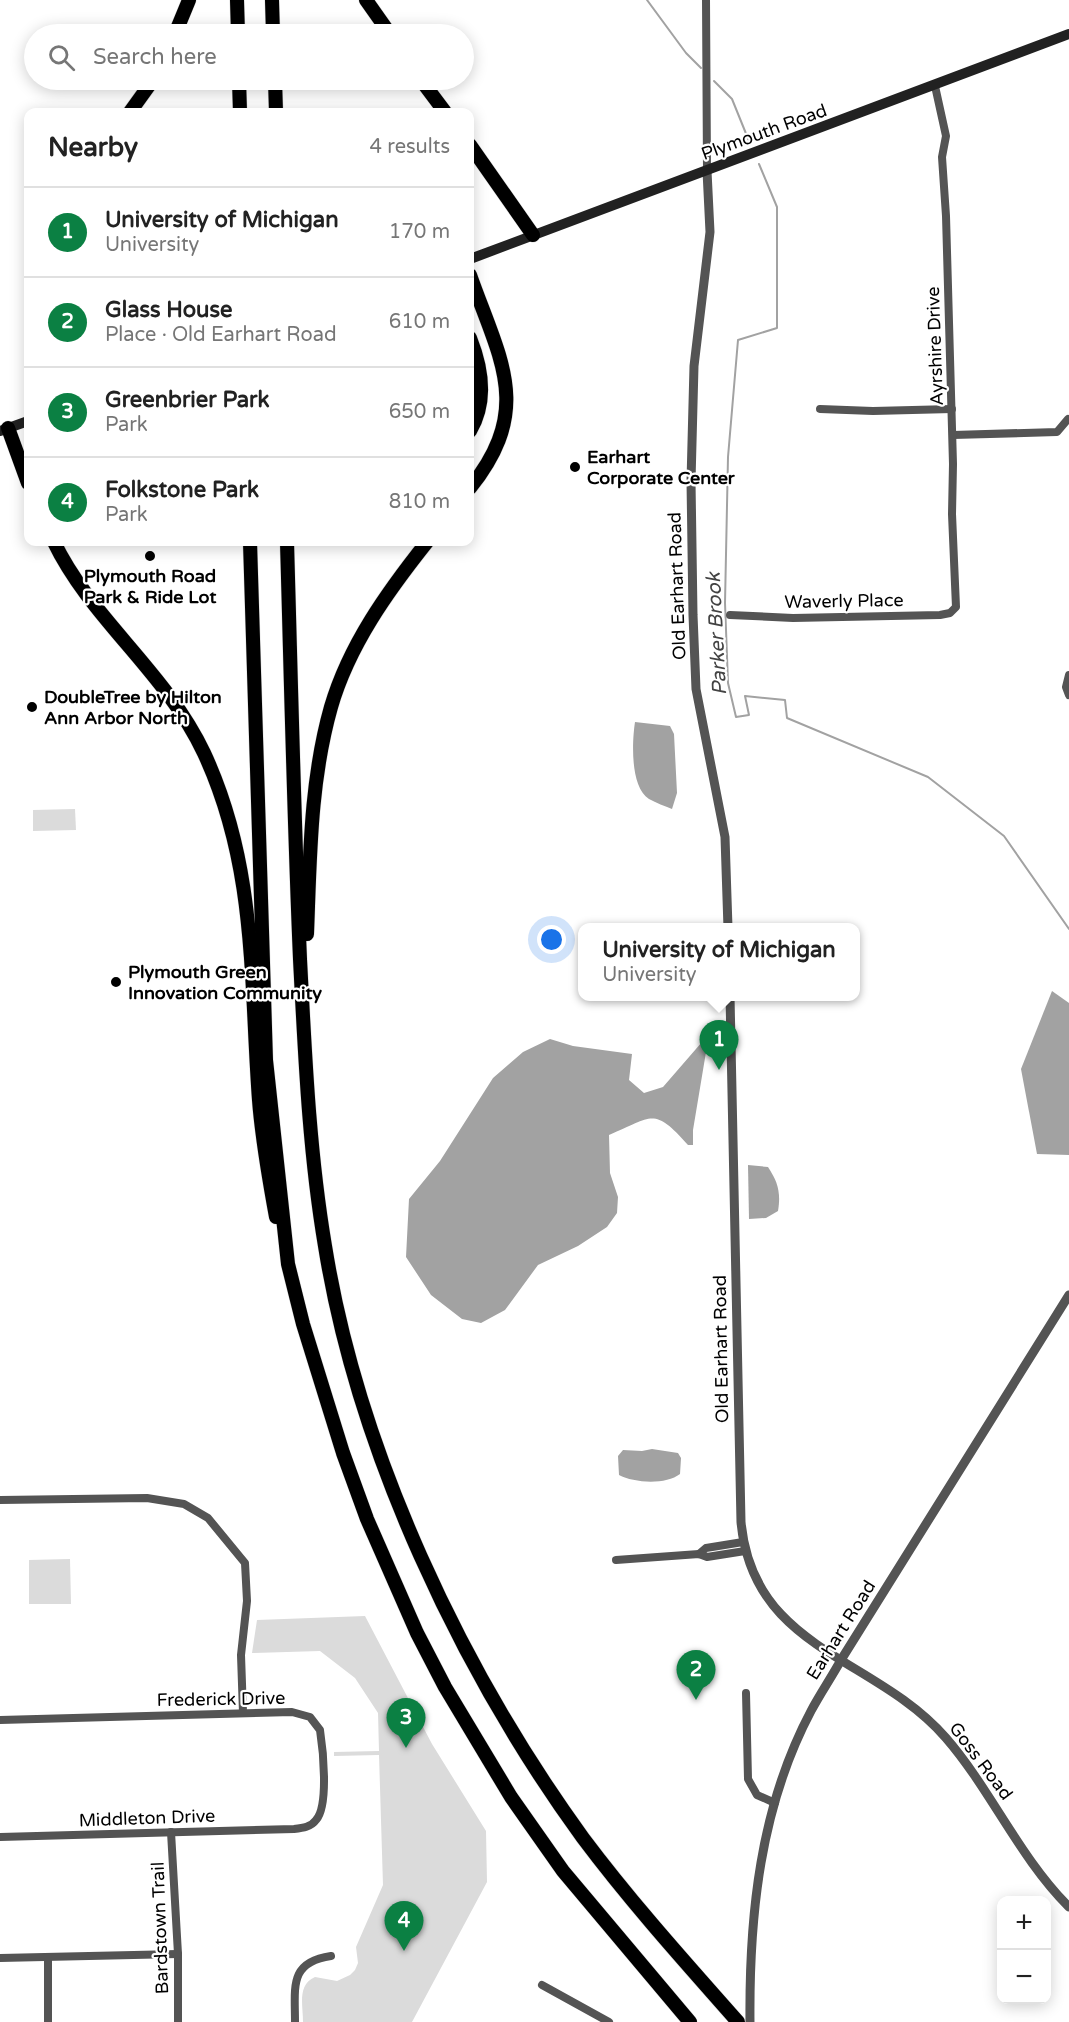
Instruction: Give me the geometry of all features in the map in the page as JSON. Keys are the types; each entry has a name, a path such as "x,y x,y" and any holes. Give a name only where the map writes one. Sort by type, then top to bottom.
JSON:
{"highway":[{"path":"179,24 189,0"},
{"path":"237,0 238,24"},
{"path":"272,0 273,24"},
{"path":"366,0 383,24"},
{"path":"133,108 146,90"},
{"path":"239,90 240,108"},
{"path":"275,90 276,108"},
{"path":"428,90 442,108"},
{"path":"474,152 534,235"},
{"path":"474,286 504,372 507,395 505,423 500,442 474,482"},
{"path":"474,352 480,372 481,396 474,423"},
{"path":"4,430 24,474"},
{"path":"56,546 95,604 154,673 181,710 203,751 231,820 245,883 259,1103 275,1211 309,1346 367,1519 417,1633 445,1687 511,1797 563,1871 690,2022"},
{"path":"250,546 266,1060 288,1264"},
{"path":"287,546 295,851 310,1143 333,1287 370,1422 413,1537 465,1647 541,1777 584,1839 634,1902 738,2022"},
{"path":"304,1035 315,786 329,715 352,655 377,610 424,546"}],"main road":[{"name":"Plymouth Road","path":"474,258 1069,34"},
{"path":"4,430 24,422"}],"street":[{"path":"706,0 707,171"},
{"name":"Ayrshire Drive","path":"935,86 946,136 942,157 953,435 952,514 956,608"},
{"name":"Old Earhart Road","path":"707,171 710,232 694,366 691,482 693,615 696,689 725,837 728,923"},
{"path":"820,409 873,411 952,409"},
{"path":"953,435 1058,432 1068,418"},
{"name":"Waverly Place","path":"730,615 793,618 940,615 950,613 956,608"},
{"path":"1069,675 1066,687 1069,695"},
{"name":"Old Earhart Road","path":"730,1001 744,1546 759,1586 776,1610 804,1638 841,1660"},
{"name":"Earhart Road","path":"750,2022 755,1897 775,1803 793,1751 811,1711 841,1660 1069,1295"},
{"path":"0,1500 155,1499 184,1504 208,1518 245,1563 247,1601 241,1655 243,1713"},
{"path":"616,1560 699,1554 707,1557 744,1546"},
{"name":"Goss Road","path":"841,1660 922,1715 945,1737 975,1776 1032,1862 1069,1907"},
{"path":"746,1693 748,1779 757,1795 775,1803"},
{"name":"Frederick Drive","path":"0,1720 243,1713 302,1714 316,1722 320,1730 323,1804 316,1821 308,1827 294,1829"},
{"name":"Middleton Drive","path":"0,1837 294,1829"},
{"name":"Bardstown Trail","path":"171,1832 178,1954 178,2022"},
{"path":"0,1958 178,1954"},
{"path":"295,2022 295,1984 298,1973 316,1958 331,1956"},
{"path":"48,1957 48,2022"},
{"path":"542,1984 609,2022"}],"shaded area":[{"path":"635,722 670,726 674,734 677,793 672,809 649,799 638,785 633,752"},
{"path":"75,809 76,830 33,831 33,810"},
{"path":"1052,991 1069,1003 1069,1155 1037,1154 1021,1069"},
{"path":"550,1039 573,1046 632,1054 629,1080 644,1093 663,1087 702,1042 707,1046 693,1130 693,1145 688,1145 667,1124 652,1119 644,1120 609,1135 610,1173 618,1197 617,1213 607,1227 578,1246 538,1265 505,1310 481,1323 462,1319 431,1295 406,1257 409,1199 440,1161 493,1078 523,1052"},
{"path":"748,1165 768,1167 776,1183 779,1193 778,1211 766,1218 749,1219"},
{"path":"652,1449 678,1453 681,1458 680,1474 667,1480 650,1482 619,1475 618,1456 623,1450"},
{"path":"70,1559 71,1604 29,1604 29,1560"},
{"path":"365,1616 432,1744 486,1831 487,1882 412,2022 303,2022 302,1996 309,1981 315,1977 337,1981 355,1970 358,1963 356,1947 383,1885 379,1755 334,1756 334,1752 379,1751 378,1713 355,1678 320,1651 252,1653 257,1620"}],"waterway":[{"name":"Parker Brook","path":"647,0 686,53 701,68"},
{"name":"Parker Brook","path":"714,81 732,99 749,141"},
{"name":"Parker Brook","path":"759,164 777,207 777,328 738,340 728,457 725,603 728,683 736,717 749,715 745,696 785,700 787,718 928,777 1004,836 1069,929"}],"place":[{"name":"Earhart Corporate Center","path":"575,467"},
{"name":"Plymouth Road Park & Ride Lot","path":"150,556"},
{"name":"DoubleTree by Hilton Ann Arbor North","path":"32,707"},
{"name":"Plymouth Green Innovation Community","path":"116,982"},
{"name":"University of Michigan","path":"719,1070"},
{"name":"Glass House","path":"696,1700"},
{"name":"Greenbrier Park","path":"406,1748"},
{"name":"Folkstone Park","path":"404,1951"}]}
